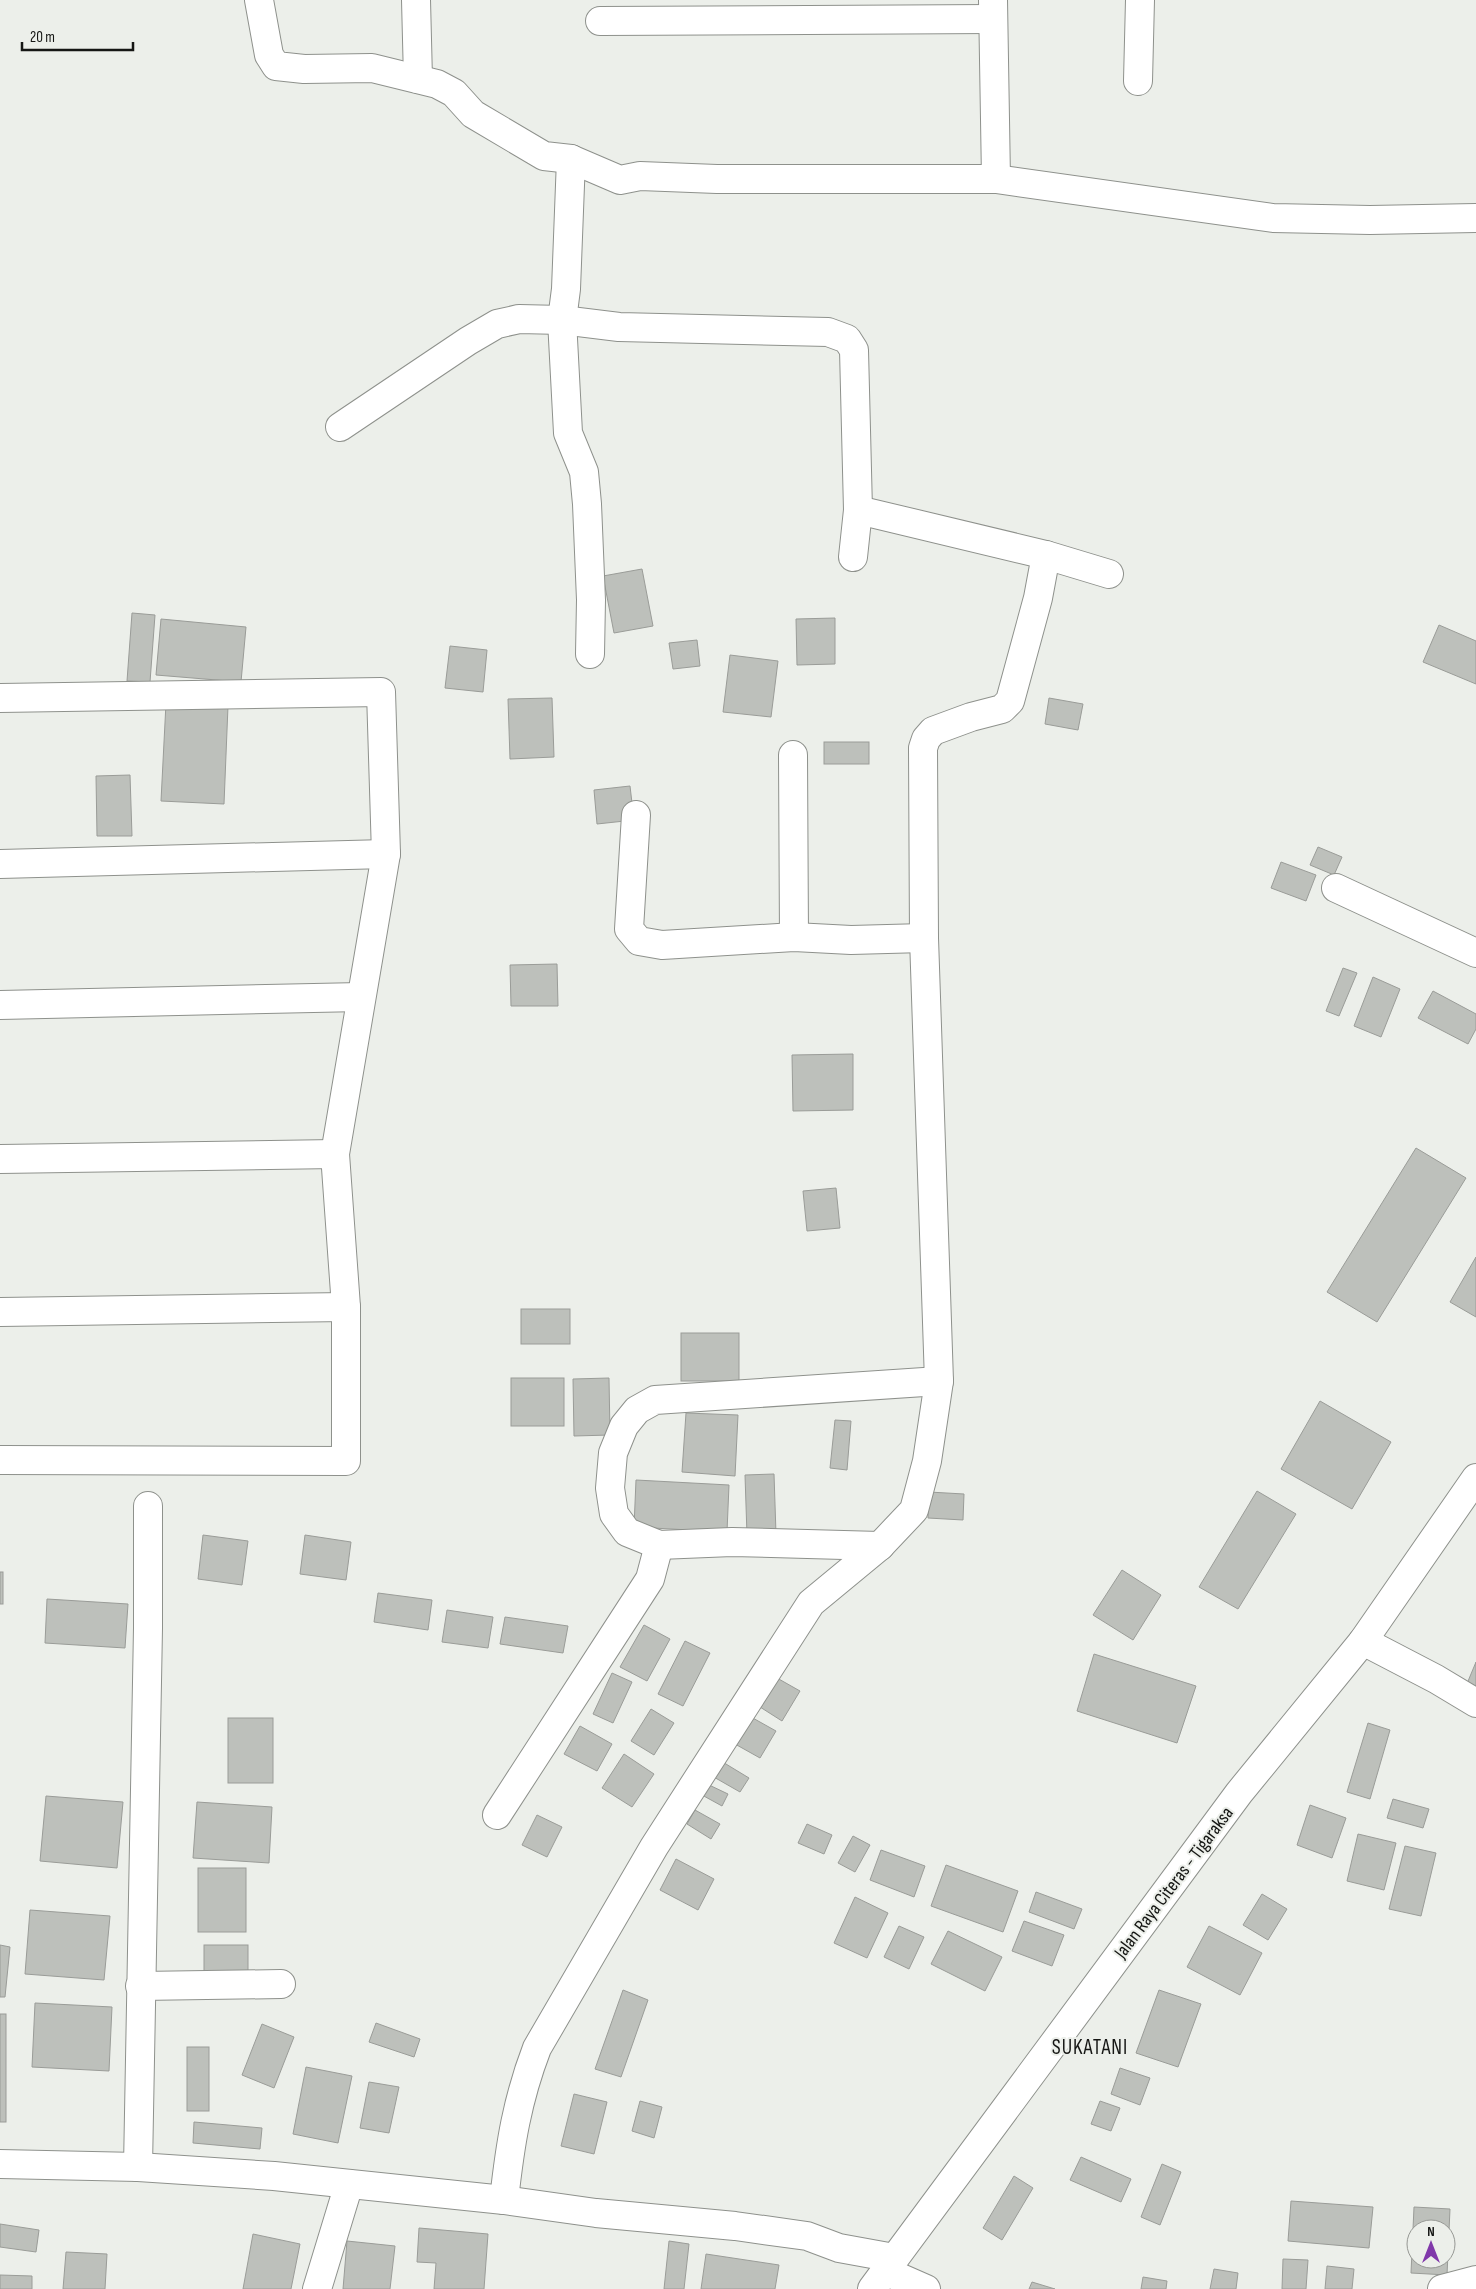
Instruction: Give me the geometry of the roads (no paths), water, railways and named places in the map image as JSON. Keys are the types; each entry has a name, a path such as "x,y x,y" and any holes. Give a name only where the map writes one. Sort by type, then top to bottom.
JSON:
{"street":[{"path":"259,0 268,55 276,66 304,69 372,68 437,84 454,93 473,114 544,156 571,159 620,180 640,176 717,179 996,178 1273,218 1370,220 1476,218"},
{"path":"416,0 418,79"},
{"path":"1138,81 1140,0"},
{"path":"600,21 993,10 996,178"},
{"path":"571,159 566,289 562,320 568,433 584,472 587,504 591,600 590,654"},
{"path":"340,427 468,341 497,324 519,319 562,320 619,327 828,332 846,339 854,350 858,510 853,557"},
{"path":"858,510 1046,554 1109,574"},
{"path":"504,2200 512,2131 523,2083 542,2039 654,1847 811,1603 880,1546 914,1510 927,1461 939,1381 924,938 923,748 926,739 933,731 971,717 1002,709 1010,701 1038,598 1046,554"},
{"path":"0,698 381,692 386,854 334,1154 346,1307 346,1461 0,1460"},
{"path":"793,755 794,937"},
{"path":"636,815 629,929 639,941 662,945 794,937 851,940 924,938"},
{"path":"0,864 386,854"},
{"path":"1336,888 1476,953"},
{"path":"0,1005 361,997"},
{"path":"0,1159 334,1154"},
{"path":"0,1312 346,1307"},
{"path":"880,1546 732,1542 659,1545 627,1532 614,1514 610,1488 613,1453 624,1426 637,1410 655,1400 939,1381"},
{"name":"Jalan Raya Citeras - Tigaraksa","path":"884,2273 1239,1793 1363,1641 1476,1478"},
{"path":"138,2167 148,1628 148,1506"},
{"path":"497,1815 650,1579 659,1545"},
{"path":"1363,1641 1436,1679 1476,1703"},
{"path":"140,1986 282,1984"},
{"path":"0,2164 138,2167 274,2176 504,2200 596,2213 736,2226 807,2236 839,2248 884,2273 926,2289"},
{"path":"317,2289 349,2184"},
{"path":"1442,2289 1476,2280"}],"district":[{"name":"SUKATANI","path":"1090,2047"}]}
